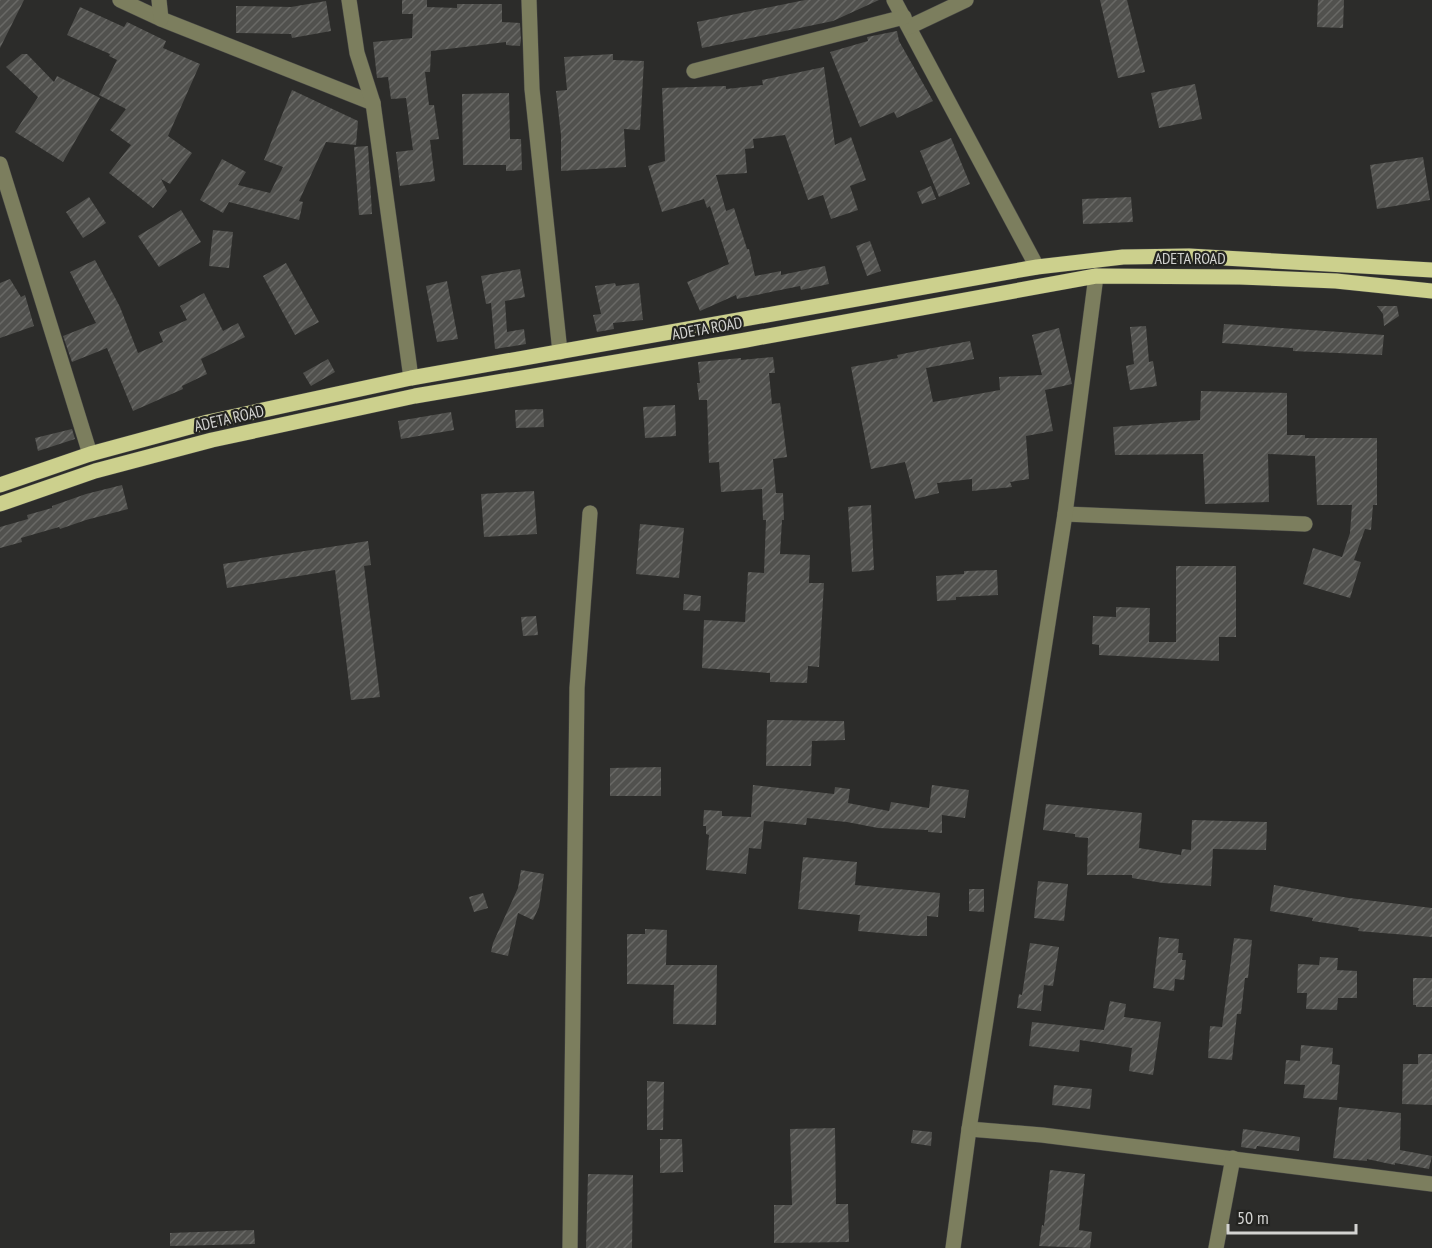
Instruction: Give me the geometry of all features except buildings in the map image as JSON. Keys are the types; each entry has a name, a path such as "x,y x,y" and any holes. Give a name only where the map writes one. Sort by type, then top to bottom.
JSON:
{"main road":[{"name":"ADETA ROAD","path":"0,485 90,454 208,422 411,378 1037,267 1123,257 1189,256 1432,270"},
{"name":"ADETA ROAD","path":"0,504 95,471 212,440 415,396 746,340 1096,276 1240,276 1336,281 1432,291"}],"street":[{"path":"120,0 161,19 373,103"},
{"path":"159,0 161,19"},
{"path":"349,0 357,53 373,103 411,378"},
{"path":"529,0 532,89 560,352"},
{"path":"894,0 1037,267"},
{"path":"694,71 907,22 966,0"},
{"path":"0,164 90,454"},
{"path":"953,1248 969,1129 1065,514 1096,276"},
{"path":"570,1248 577,688 590,513"},
{"path":"1065,514 1305,524"},
{"path":"969,1129 1042,1135 1432,1184"},
{"path":"1216,1248 1233,1158"}]}
